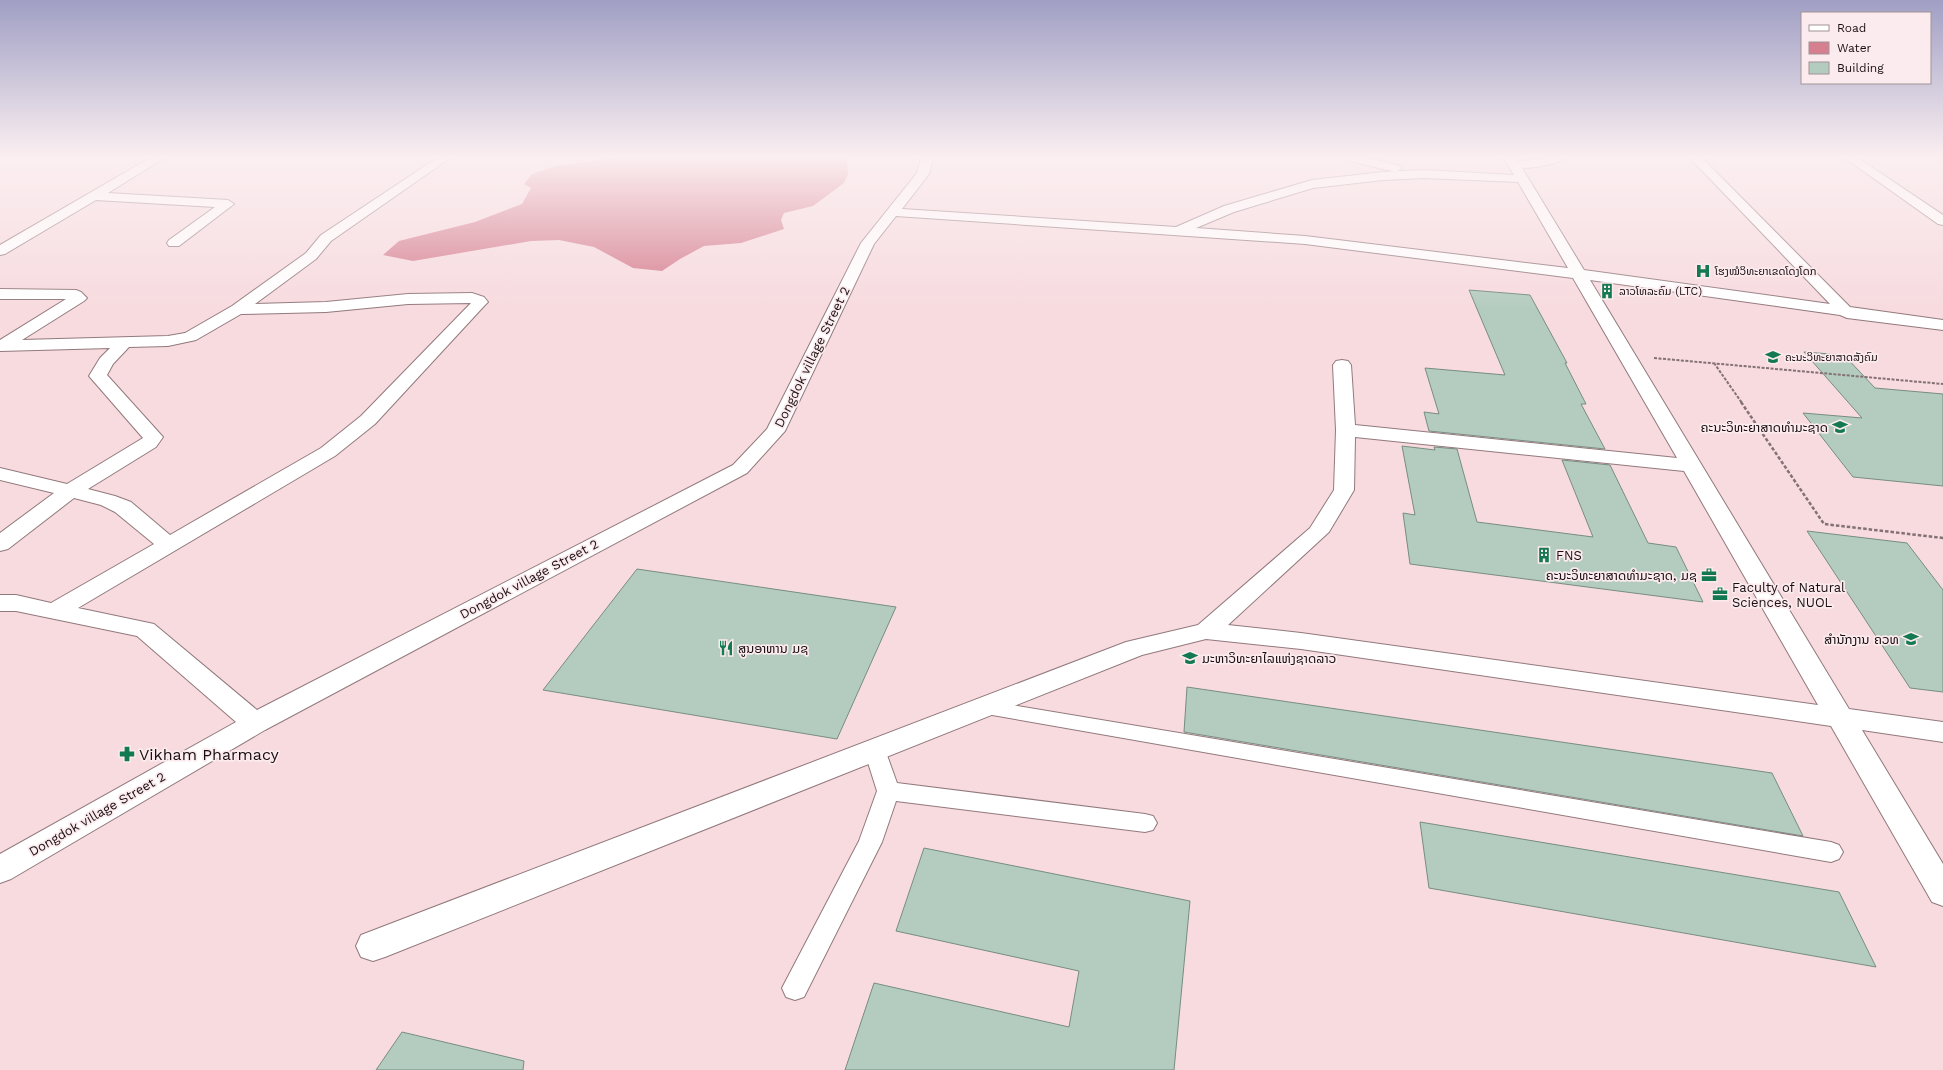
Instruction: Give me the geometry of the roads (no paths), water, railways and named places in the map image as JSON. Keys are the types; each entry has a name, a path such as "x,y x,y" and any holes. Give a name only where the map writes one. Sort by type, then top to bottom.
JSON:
{"street":[{"path":"0,251 73,208"},
{"path":"174,243 223,208"},
{"path":"1,346 168,341 190,337 238,309 311,256 326,238 371,208"},
{"name":"Dongdok village Street 2","path":"0,870 255,723 740,469 776,432 868,243 897,208"},
{"path":"1178,231 1233,208"},
{"path":"1540,208 1943,892"},
{"path":"1744,208 1847,312"},
{"path":"1924,208 1943,221"},
{"path":"894,212 1305,240 1579,274 1943,325"},
{"path":"0,294 76,294 80,298 1,346"},
{"path":"55,611 328,452 368,420 480,302 479,300 472,298 408,299 326,307 238,309"},
{"path":"0,544 71,490 142,448 149,443 153,437 98,376 106,362 125,342"},
{"path":"1206,631 1318,532 1344,490 1346,430 1342,365"},
{"path":"1346,430 1692,466"},
{"path":"0,474 108,500 123,507 169,545"},
{"path":"0,604 16,603 145,630 255,723"},
{"path":"373,946 1135,648 1206,631 1301,642 1838,716 1943,732"}],"lane":[{"path":"982,707 1831,852"},
{"path":"795,988 870,842 888,791 875,750"},
{"path":"888,791 1145,823"}],"water":[{"path":"512,208 805,208 784,213 781,220 784,229 741,243 704,246 662,271 633,268 594,247 559,240 531,241 413,261 383,255 399,241 475,222"}],"place":[{"name":"ໂຮງໝໍວິທະຍາເຂດໂດງໂດກ","path":"1703,271"},
{"name":"ລາວໂທລະຄົມ (LTC)","path":"1607,291"},
{"name":"ຄະນະວິທະຍາສາດສັງຄົມ","path":"1773,357"},
{"name":"ຄະນະວິທະຍາສາດທຳມະຊາດ","path":"1840,427"},
{"name":"FNS","path":"1544,555"},
{"name":"ຄະນະວິທະຍາສາດທໍາມະຊາດ, ມຊ","path":"1709,575"},
{"name":"Faculty of Natural Sciences, NUOL","path":"1720,594"},
{"name":"ສຳນັກງານ ຄວທ","path":"1911,639"},
{"name":"ສູນອາຫານ ມຊ","path":"726,648"},
{"name":"ມະຫາວິທະຍາໄລແຫ່ງຊາດລາວ","path":"1190,658"},
{"name":"Vikham Pharmacy","path":"127,754"}]}
